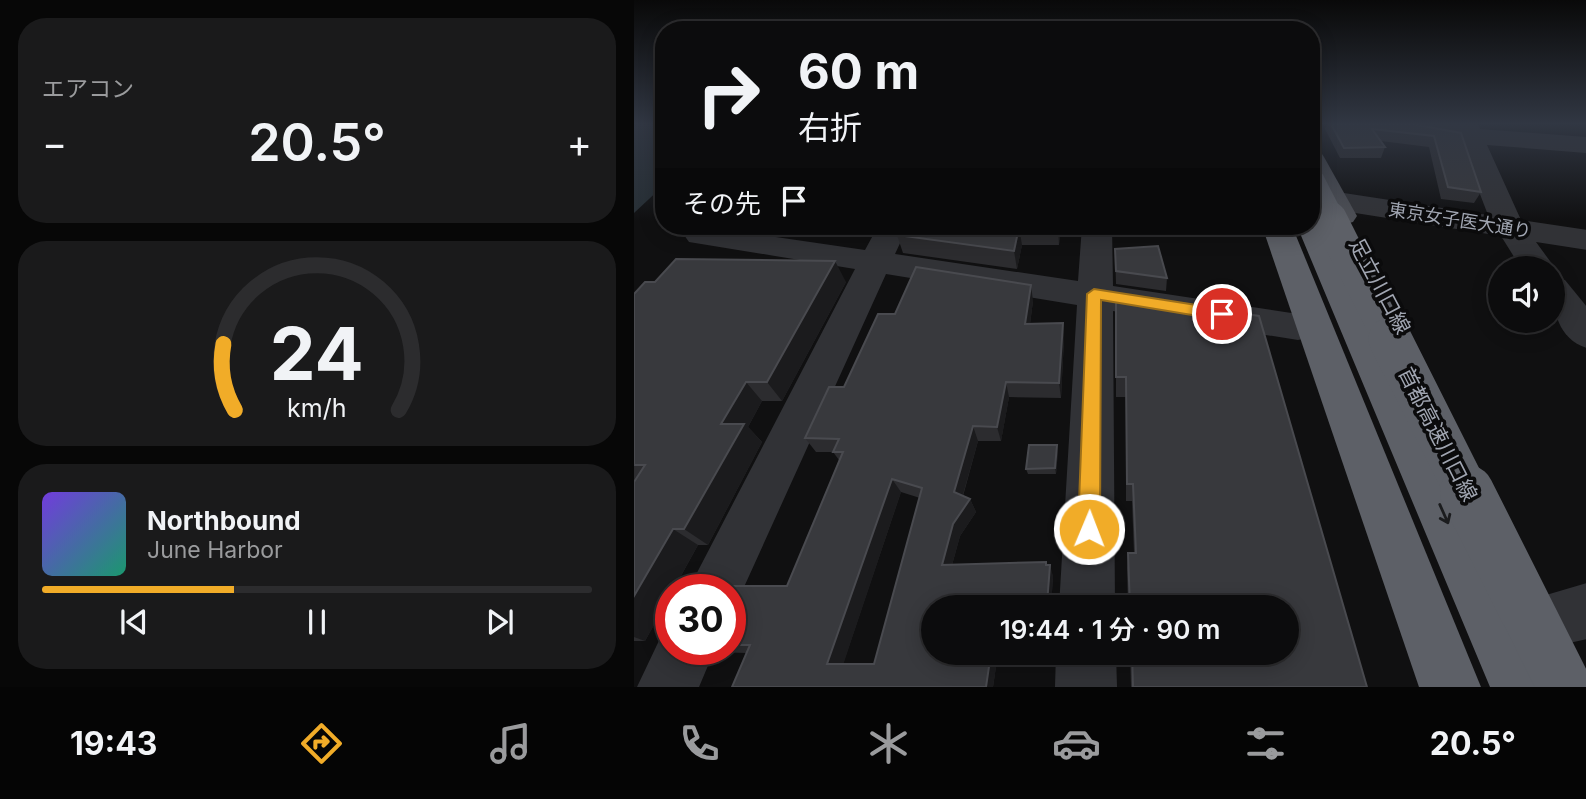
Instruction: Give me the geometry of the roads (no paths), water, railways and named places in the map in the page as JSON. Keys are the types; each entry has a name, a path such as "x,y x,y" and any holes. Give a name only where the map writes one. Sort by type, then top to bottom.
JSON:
{"highway":[{"name":"首都高速川口線","path":"1320,206 1565,687"},
{"path":"1320,207 1521,687"},
{"path":"1280,235 1450,687"},
{"path":"1296,235 1353,383 1389,525"}],"main road":[{"name":"足立川口線","path":"1320,205 1571,614 1587,675"},
{"path":"1266,235 1424,687"}],"street":[{"path":"1479,156 1510,227 1530,256"},
{"name":"東京女子医大通り","path":"1320,200 1587,240"},
{"path":"675,262 699,235"},
{"path":"769,235 885,244 1094,294 1298,327"},
{"path":"1087,595 1097,235"},
{"path":"723,574 885,244"},
{"path":"1565,304 1587,334"},
{"path":"668,687 678,665"},
{"path":"1086,665 1086,687"}]}
